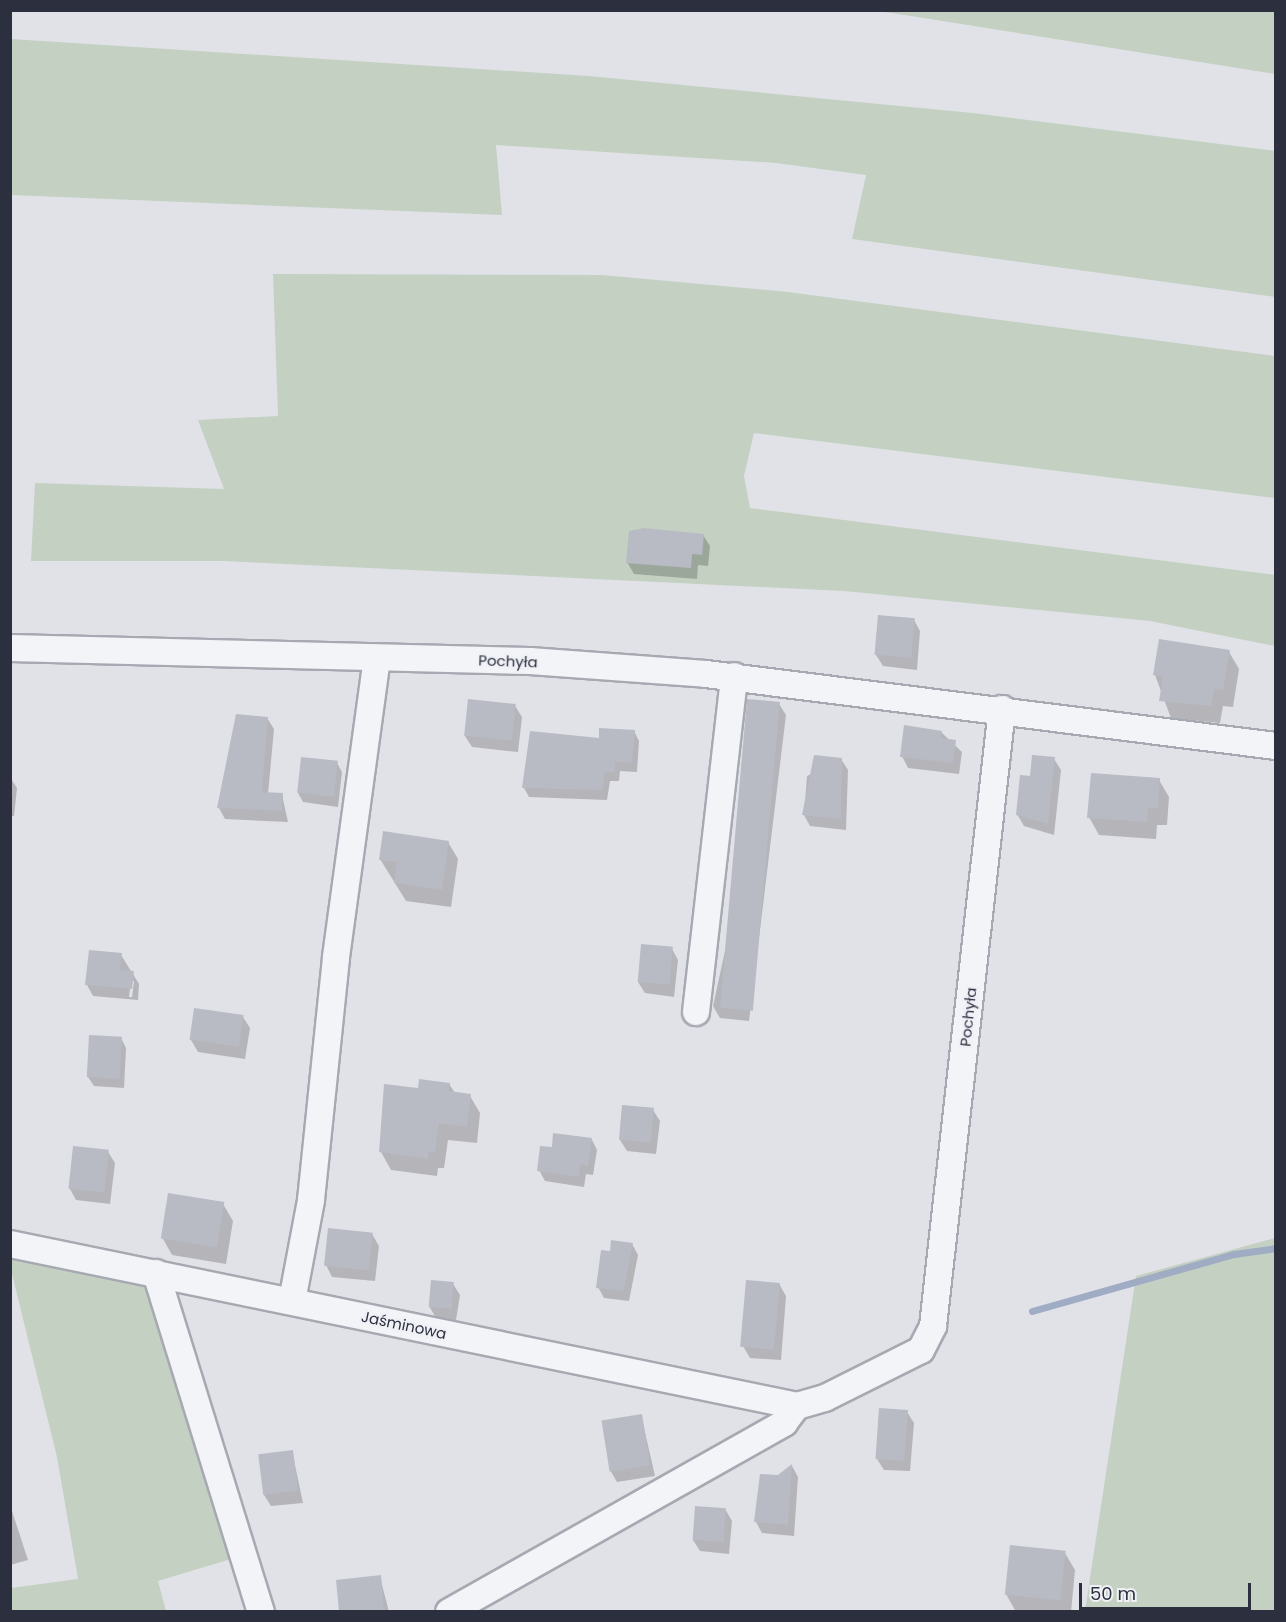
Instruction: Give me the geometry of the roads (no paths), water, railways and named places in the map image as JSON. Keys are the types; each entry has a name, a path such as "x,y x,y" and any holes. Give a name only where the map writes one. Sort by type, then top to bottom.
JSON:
{"street":[{"name":"Pochyła","path":"10,648 530,661 734,676 1275,746"},
{"path":"292,1301 311,1200 336,957 377,658"},
{"path":"696,1012 734,676"},
{"name":"Pochyła","path":"933,1326 1002,709"},
{"name":"Jaśminowa","path":"10,1244 797,1406 825,1398 921,1350 933,1326"},
{"path":"156,1274 261,1611"},
{"name":"Jaśminowa","path":"449,1611 784,1423 797,1406"}],"waterway":[{"path":"1032,1311 1234,1254 1276,1248"}]}
